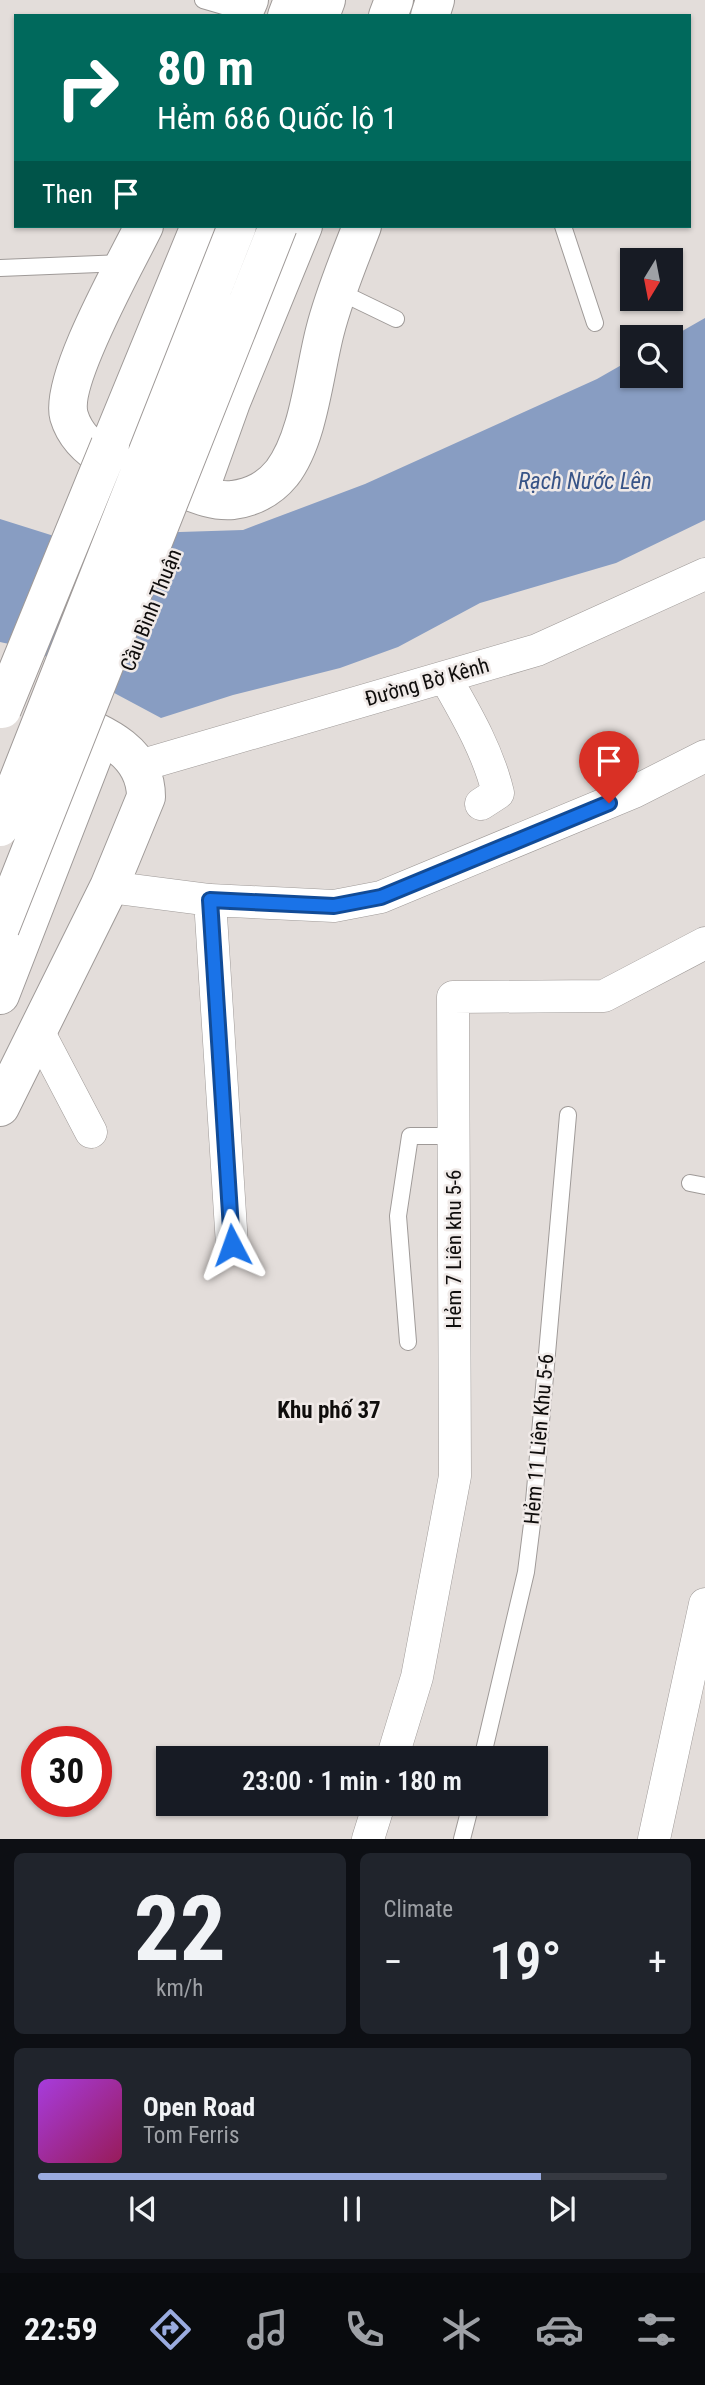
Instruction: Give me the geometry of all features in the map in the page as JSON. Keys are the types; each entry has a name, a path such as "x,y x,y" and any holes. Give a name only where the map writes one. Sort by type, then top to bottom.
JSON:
{"highway":[{"path":"143,228 78,362 68,398 69,416 93,449 108,460 127,470 214,499 254,496 267,488 283,472 294,450 338,291 361,228"},
{"path":"0,715 199,228"},
{"path":"0,827 236,228"},
{"name":"Cầu Bình Thuận","path":"0,928 277,228"},
{"name":"Cầu Bình Thuận","path":"0,995 203,480 231,402 302,228"},
{"path":"0,694 111,739 139,766 146,782 146,797 109,887 0,1107"}],"street":[{"name":"Đường Bờ Kênh","path":"139,766 537,650 705,574"},
{"path":"445,677 478,737 495,779 498,793 481,804"},
{"path":"109,887 210,900 334,906 381,897 634,792 705,757"},
{"path":"210,900 232,1245"},
{"name":"Hẻm 7 Liên khu 5-6","path":"396,1746 417,1677 455,1476 453,997 604,996 705,943"},
{"path":"37,1030 69,1084 91,1132"},
{"path":"654,1839 699,1662 705,1604"},
{"path":"368,1839 375,1816"}],"lane":[{"path":"203,0 245,9"},
{"path":"565,228 595,323"},
{"path":"0,268 125,263"},
{"path":"338,291 396,319"},
{"name":"Hẻm 11 Liên Khu 5-6","path":"485,1746 520,1598 532,1524 568,1115"},
{"path":"408,1342 398,1216 410,1136 454,1136"},
{"path":"462,1839 468,1816"}],"water":[{"name":"Rạch Nước Lên","path":"705,318 705,520 616,563 480,603 398,647 340,668 233,695 161,718 32,649 0,642 0,519 54,536 243,530 365,484 597,379 620,366 620,388 683,388 683,331"}],"district":[{"name":"Khu phố 37","path":"329,1410"}],"route":[{"path":"232,1245 210,900 334,906 381,897 609,803"}]}
